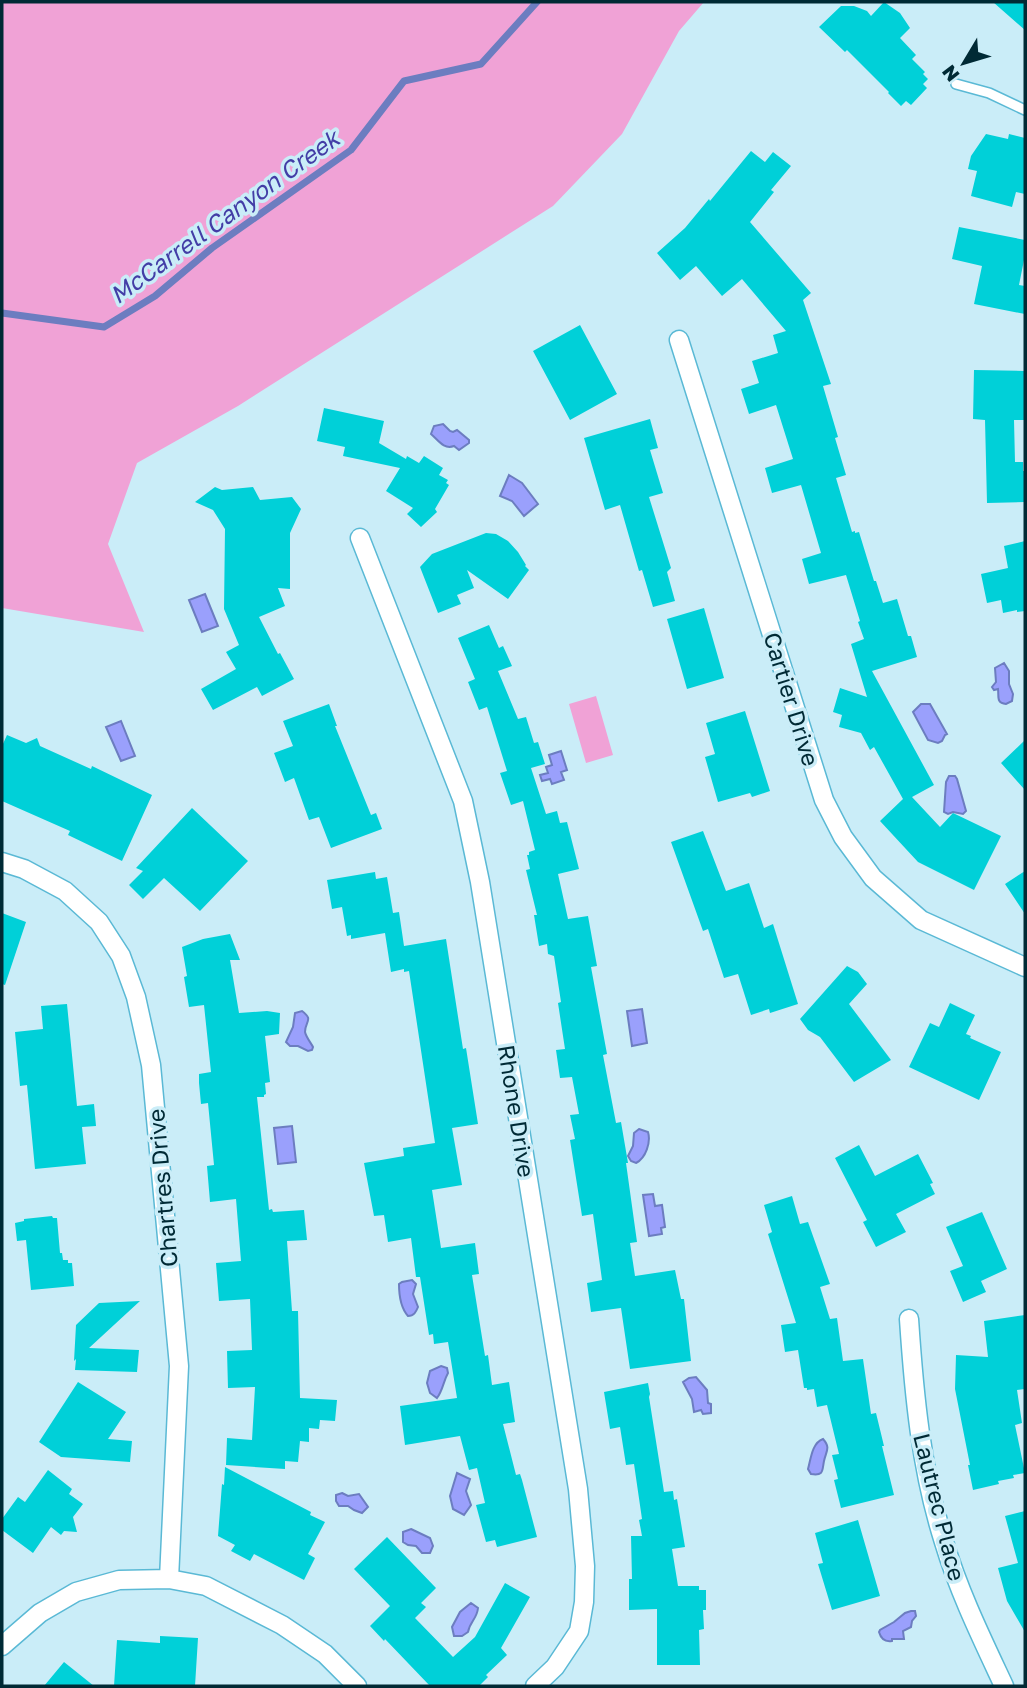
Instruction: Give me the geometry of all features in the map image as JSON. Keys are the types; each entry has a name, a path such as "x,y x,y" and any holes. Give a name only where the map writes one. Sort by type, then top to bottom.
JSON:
{"street":[{"name":"Cartier Drive","path":"679,340 824,800 843,837 873,878 921,920 1025,967"},
{"name":"Rhone Drive","path":"360,538 463,801 480,882 576,1476 585,1566 584,1602 579,1631 555,1667 535,1686"},
{"name":"Chartres Drive","path":"2,862 24,869 65,891 99,922 121,956 136,996 151,1065 179,1366 169,1579"},
{"name":"Lautrec Place","path":"909,1320 914,1394 928,1480 943,1542 968,1609 1004,1686"},
{"path":"2,1646 40,1613 76,1592 119,1580 169,1579 206,1586 282,1625 325,1654 357,1686"}],"lane":[{"path":"956,84 989,93 1025,110"}],"shaded area":[{"path":"2,2 704,2 679,31 622,134 553,206 238,406 137,463 108,544 144,632 2,608"},
{"path":"596,696 613,755 586,763 569,704"}],"water":[{"path":"443,424 450,431 457,430 469,443 459,450 454,446 441,444 431,434 434,426"},
{"path":"509,475 522,483 538,504 524,516 512,501 500,496"},
{"path":"205,594 218,626 202,632 189,600"},
{"path":"1004,663 1009,671 1009,684 1013,694 1012,701 1006,704 999,701 998,689 994,690 992,687 996,682 995,668"},
{"path":"921,704 930,704 947,734 938,743 928,740 913,712"},
{"path":"121,721 135,756 121,761 106,727"},
{"path":"561,751 567,770 561,772 564,780 552,784 550,779 542,781 540,775 548,773 546,767 552,765 549,755"},
{"path":"949,776 955,776 957,779 966,811 963,814 944,812 946,782"},
{"path":"642,1009 647,1043 632,1046 627,1011"},
{"path":"302,1011 308,1019 305,1032 313,1047 308,1051 298,1046 290,1046 286,1042 293,1027 295,1013"},
{"path":"292,1126 296,1162 278,1164 274,1128"},
{"path":"639,1129 648,1132 649,1140 645,1154 636,1163 628,1156 633,1146 634,1133"},
{"path":"653,1194 655,1206 662,1205 665,1227 661,1228 662,1234 649,1236 643,1195"},
{"path":"412,1280 416,1284 413,1294 418,1307 408,1316 402,1305 399,1284"},
{"path":"441,1366 447,1368 448,1373 437,1398 430,1393 427,1383 430,1371"},
{"path":"696,1377 707,1390 711,1413 703,1414 701,1410 694,1412 692,1399 683,1382"},
{"path":"823,1439 827,1447 822,1470 818,1474 811,1474 808,1469 812,1451"},
{"path":"457,1473 470,1479 466,1491 471,1505 464,1515 453,1509 450,1496"},
{"path":"342,1493 348,1496 359,1494 368,1507 362,1513 348,1506 339,1506 336,1495"},
{"path":"411,1529 430,1538 433,1546 430,1553 422,1553 416,1546 403,1542 403,1532"},
{"path":"471,1603 478,1608 468,1632 462,1636 454,1636 452,1627 460,1612"},
{"path":"915,1611 916,1616 911,1627 903,1631 904,1639 890,1641 882,1638 880,1630"}],"building":[{"path":"884,2 900,13 910,28 900,38 916,55 912,59 928,79 923,84 927,88 911,105 906,101 901,106 847,50 845,52 819,27 841,6 854,6 867,11 871,16"},
{"path":"993,2 1025,2 1025,30"},
{"path":"986,134 1008,139 1009,134 1025,138 1025,194 1016,192 1012,207 971,196 977,171 968,169 971,156"},
{"path":"751,151 765,162 773,152 791,166 750,222 811,293 803,300 831,384 823,386 846,475 836,478 852,532 859,532 883,603 897,599 917,657 872,671 934,785 912,797 940,827 953,813 1001,836 974,890 918,862 880,821 903,799 874,747 870,750 861,733 839,727 842,715 833,712 840,688 867,697 851,644 864,639 858,622 860,621 846,575 809,584 802,559 821,553 801,485 772,493 765,468 793,459 776,405 749,414 741,389 759,383 752,361 778,353 773,335 786,331 742,279 722,296 696,266 680,280 657,253 685,228 709,199 710,201"},
{"path":"959,227 1025,240 1019,285 1025,286 1025,314 974,304 982,266 952,259"},
{"path":"580,325 617,394 570,420 533,351"},
{"path":"974,370 1025,371 1025,420 1014,420 1015,462 1023,462 1025,502 987,503 985,420 973,419"},
{"path":"324,408 384,421 379,443 406,459 407,456 419,463 424,456 443,468 439,475 448,480 446,483 449,485 435,509 437,512 421,527 407,514 413,508 386,491 400,468 343,456 345,447 317,441"},
{"path":"650,419 658,448 650,450 663,493 649,497 671,568 667,572 675,601 653,607 642,570 639,571 620,505 605,510 584,438"},
{"path":"215,487 222,490 253,487 260,500 292,497 301,509 290,533 290,589 278,588 285,606 259,617 294,679 262,696 257,687 213,710 201,689 236,669 226,652 239,645 224,609 225,529 213,510 195,502"},
{"path":"486,533 496,534 508,541 529,570 508,599 467,570 474,588 457,595 461,604 438,613 420,567 432,554"},
{"path":"1025,541 1025,611 1003,613 1001,600 987,603 981,574 1008,568 1004,546"},
{"path":"704,608 724,678 687,689 667,619"},
{"path":"489,625 499,648 503,646 512,666 498,671 518,719 526,717 534,743 538,742 545,764 531,768 546,814 557,811 560,823 567,822 579,869 558,874 568,919 588,916 597,966 591,967 607,1054 603,1055 616,1123 621,1122 628,1163 637,1242 630,1243 635,1276 675,1270 681,1299 684,1299 691,1361 630,1369 621,1308 591,1312 587,1283 602,1280 593,1214 582,1216 570,1140 575,1139 570,1115 579,1114 572,1077 560,1078 556,1050 565,1049 554,956 548,954 547,944 539,946 534,915 537,915 526,870 530,869 527,855 535,850 523,801 511,805 500,773 507,771 487,707 479,710 468,682 475,679 458,638"},
{"path":"329,704 335,726 371,815 376,813 382,829 331,848 319,817 309,820 294,778 285,782 274,753 293,746 283,721"},
{"path":"745,711 770,791 752,797 750,793 718,802 705,757 715,754 706,723"},
{"path":"7,735 26,743 37,738 40,746 91,769 92,766 152,795 122,861 68,835 70,831 2,801 2,746"},
{"path":"1025,740 1025,790 1001,763"},
{"path":"192,808 248,861 200,911 164,878 143,899 129,885 143,871 136,868"},
{"path":"703,831 726,891 749,883 764,928 773,924 798,1004 770,1013 769,1009 751,1015 738,974 724,978 708,929 703,931 671,842"},
{"path":"1025,871 1025,914 1005,884"},
{"path":"375,872 376,879 387,877 393,913 399,912 404,946 446,939 463,1049 466,1048 478,1124 452,1128 462,1185 432,1190 441,1248 475,1243 479,1274 472,1275 492,1385 509,1382 515,1422 503,1424 516,1475 520,1474 537,1537 497,1547 495,1540 486,1542 476,1505 485,1503 477,1468 469,1470 460,1436 405,1445 400,1406 457,1398 448,1342 434,1344 433,1334 429,1335 420,1277 416,1277 411,1238 388,1242 384,1215 374,1216 364,1163 404,1156 403,1148 435,1143 409,971 404,972 404,969 391,972 385,933 351,939 351,935 347,936 342,907 332,909 327,880"},
{"path":"2,913 26,922 5,985 2,984"},
{"path":"230,934 240,960 230,960 239,1013 280,1013 279,1034 265,1036 270,1082 265,1083 264,1097 257,1097 269,1210 304,1210 307,1240 287,1241 292,1311 298,1311 300,1398 337,1400 335,1421 320,1420 319,1429 309,1428 309,1442 300,1441 298,1462 285,1461 285,1469 226,1465 227,1438 252,1440 255,1387 228,1388 227,1351 252,1350 250,1299 219,1301 216,1263 241,1261 236,1199 210,1202 207,1166 214,1165 208,1103 201,1104 199,1083 199,1074 211,1072 204,1005 189,1007 182,947 203,939"},
{"path":"847,966 858,972 867,984 849,1004 891,1060 854,1082 820,1037 808,1030 800,1019"},
{"path":"950,1003 975,1015 966,1034 971,1036 970,1038 1001,1052 979,1100 909,1067 930,1023 939,1027"},
{"path":"67,1004 77,1106 94,1104 96,1126 82,1127 86,1164 35,1169 27,1085 20,1086 15,1032 43,1029 41,1006"},
{"path":"859,1145 875,1176 918,1154 933,1183 930,1184 935,1194 896,1214 906,1232 876,1247 863,1222 867,1220 835,1158"},
{"path":"792,1196 800,1224 808,1222 830,1284 820,1287 830,1319 837,1318 843,1361 863,1359 871,1414 876,1413 894,1495 841,1508 834,1480 838,1479 832,1455 839,1454 827,1405 817,1407 814,1389 804,1388 798,1350 785,1352 781,1325 796,1323 768,1234 772,1232 764,1205"},
{"path":"982,1212 1007,1269 981,1281 986,1292 963,1302 950,1271 963,1266 946,1227"},
{"path":"52,1216 57,1218 60,1253 63,1260 72,1263 74,1286 31,1290 26,1240 17,1241 15,1223 24,1219"},
{"path":"140,1301 89,1348 139,1350 137,1372 75,1370 76,1325 99,1303"},
{"path":"1025,1315 1025,1389 1017,1390 1022,1423 1015,1425 1025,1473 998,1481 999,1484 973,1490 955,1389 956,1355 988,1357 984,1321"},
{"path":"78,1382 126,1412 108,1439 132,1441 130,1462 61,1457 39,1442"},
{"path":"648,1383 664,1492 673,1491 674,1500 677,1499 685,1547 672,1549 678,1586 699,1586 699,1590 706,1590 704,1629 699,1630 700,1665 657,1665 657,1609 629,1610 629,1579 632,1579 631,1536 642,1536 639,1520 642,1519 634,1464 626,1465 620,1427 610,1429 604,1392"},
{"path":"225,1467 325,1522 308,1554 315,1558 304,1580 254,1554 250,1561 231,1551 235,1545 218,1536"},
{"path":"48,1470 72,1489 69,1494 83,1504 73,1517 77,1532 64,1531 61,1535 51,1527 33,1553 2,1530 2,1519 18,1497 25,1502"},
{"path":"1025,1511 1025,1632 1007,1601 998,1568 1018,1563 1005,1516"},
{"path":"858,1520 880,1596 832,1610 818,1564 823,1563 815,1533"},
{"path":"387,1537 436,1588 421,1603 426,1607 415,1618 453,1657 475,1637 505,1583 530,1597 501,1648 507,1655 486,1675 488,1677 479,1686 430,1686 370,1626 390,1606 354,1569"},
{"path":"160,1636 198,1638 195,1686 114,1686 117,1640 160,1643"},
{"path":"64,1662 94,1686 44,1686"}],"waterway":[{"name":"McCarrell Canyon Creek","path":"2,313 104,327 155,296 212,248 351,150 404,81 481,64 537,2"}]}
